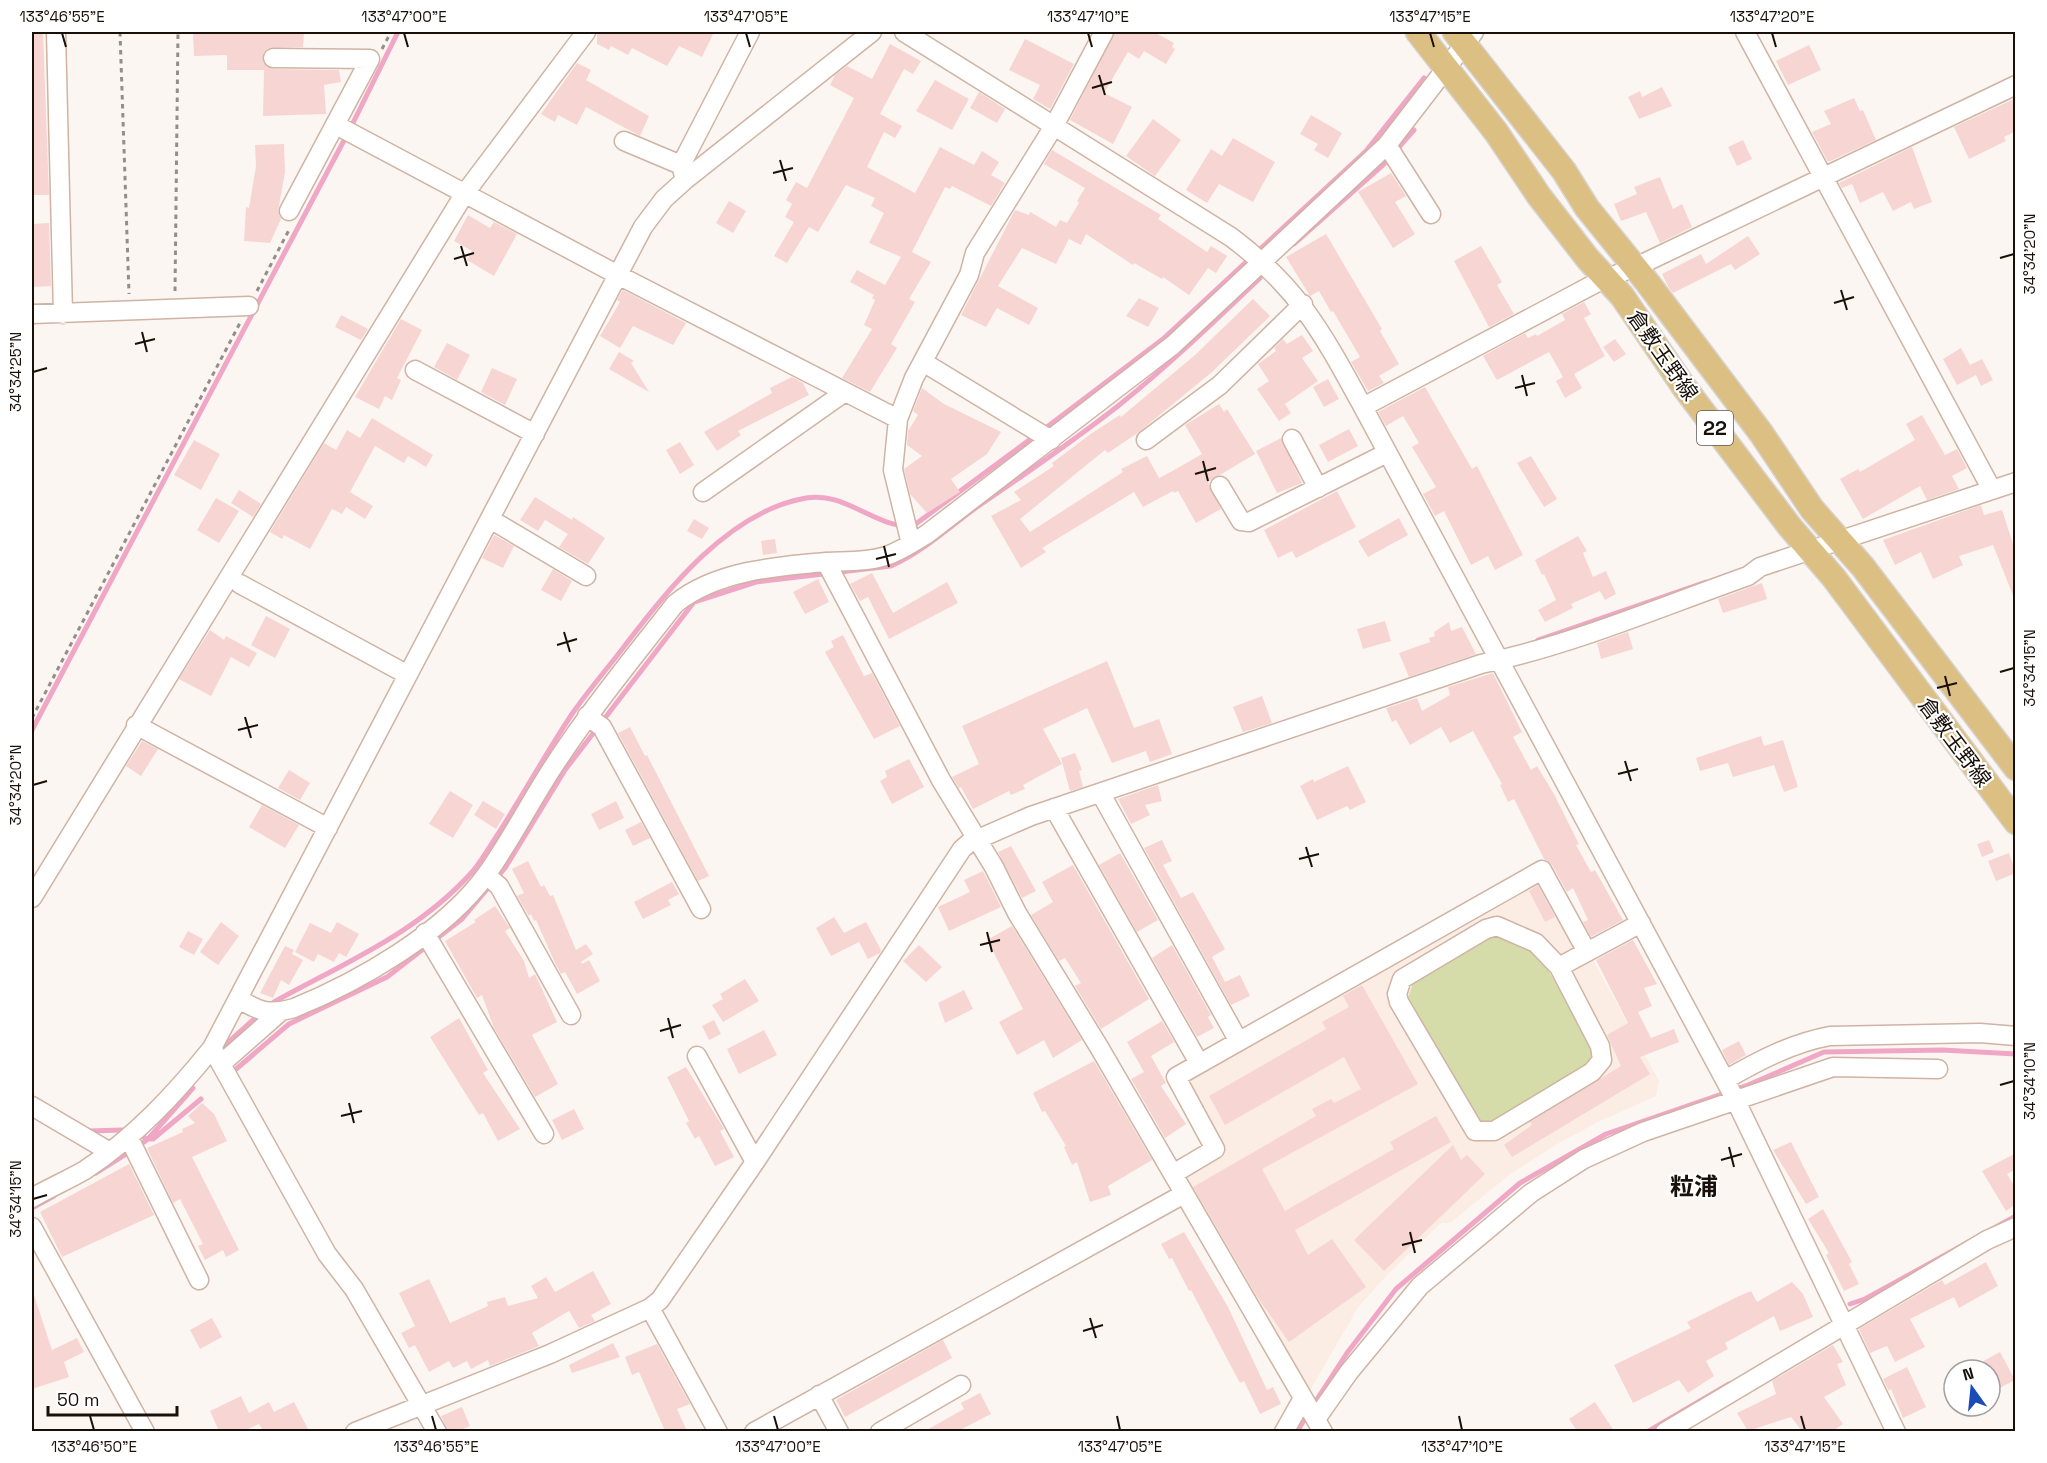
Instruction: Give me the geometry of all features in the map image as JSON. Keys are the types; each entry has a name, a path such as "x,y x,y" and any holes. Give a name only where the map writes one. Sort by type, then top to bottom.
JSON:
{"main road":[{"name":"倉敷玉野線","path":"1418,32 1447,66 1539,196 1653,338 1684,387 1834,578 2016,822"},
{"name":"倉敷玉野線","path":"1465,36 1564,171 1587,208 1761,433 1812,508 1841,540 2016,768"}],"street":[{"path":"56,32 63,314"},
{"path":"32,898 140,728 469,195 586,32"},
{"path":"216,1056 239,999 328,828 643,227 683,173 750,32"},
{"path":"683,173 872,32"},
{"path":"904,32 1256,255 1303,304 1363,407 1730,1090 1896,1431"},
{"path":"908,533 893,470 898,419 923,362 969,275 975,253 1054,126 1104,32"},
{"path":"1745,32 1990,485"},
{"path":"32,1198 83,1171 129,1138 186,1080 216,1056 280,1012 306,1003 429,941 449,914 493,880 595,721 675,604 687,594 717,580 734,576 828,570 888,555 908,533 1043,435 1173,345 1256,255 1391,152 1465,36"},
{"path":"273,58 370,59 291,217"},
{"path":"1363,407 1606,279 1634,268 2016,85"},
{"path":"336,125 618,275 898,419"},
{"path":"624,141 683,173"},
{"path":"1391,152 1431,214"},
{"path":"1146,440 1220,385 1303,304"},
{"path":"32,314 249,306"},
{"path":"923,362 1043,435"},
{"path":"415,370 535,434"},
{"path":"703,492 845,392"},
{"path":"1292,439 1318,488"},
{"path":"1220,486 1241,521 1249,522 1387,453"},
{"path":"355,1431 652,1312 755,1162 962,849 976,840 1054,808 1470,668 1598,629 1990,485 2016,482"},
{"path":"490,519 585,576"},
{"path":"828,570 941,780 994,867 1017,913 1173,1174 1312,1414"},
{"path":"240,584 408,675"},
{"path":"595,721 701,909"},
{"path":"140,728 328,828"},
{"path":"1101,794 1238,1041"},
{"path":"1054,808 1199,1063"},
{"path":"1173,1174 1215,1149 1176,1077 1542,870 1587,952"},
{"path":"493,880 571,1015"},
{"path":"1559,966 1641,923"},
{"path":"1497,926 1536,943 1559,966 1600,1046 1602,1059 1592,1072 1494,1131 1475,1131 1400,1002 1397,994 1401,979 1486,929 1497,926"},
{"path":"429,941 544,1134"},
{"path":"239,999 259,1011 280,1012"},
{"path":"1730,1090 1760,1060 1809,1040 1830,1035 1980,1033 2016,1036"},
{"path":"216,1056 327,1254 354,1289 437,1431"},
{"path":"697,1056 755,1162"},
{"path":"1284,1431 1312,1414 1413,1294 1531,1193 1554,1177 1612,1145 1730,1090 1833,1067 1938,1069"},
{"path":"32,1106 110,1152"},
{"path":"129,1138 199,1280"},
{"path":"754,1431 1184,1194"},
{"path":"32,1227 145,1431"},
{"path":"1665,1431 1987,1240 2016,1227"},
{"path":"652,1312 718,1431"},
{"path":"880,1431 961,1385"},
{"path":"819,1395 839,1431"}],"path":[{"path":"120,32 129,311"},
{"path":"175,309 178,32"},
{"path":"381,51 391,32"},
{"path":"32,718 249,306 291,217"}],"shaded area":[{"path":"1538,879 1592,958 1659,1081 1656,1096 1600,1121 1557,1144 1509,1175 1450,1223 1441,1223 1387,1275 1359,1306 1310,1390 1307,1391 1179,1176 1222,1151 1183,1079"}],"green space":[{"path":"1493,934 1515,939 1542,960 1593,1046 1595,1056 1592,1063 1491,1125 1479,1123 1408,998 1415,977"}],"building":[{"path":"32,32 43,32 49,195 32,195"},
{"path":"193,32 304,32 303,47 268,48 263,53 263,63 273,69 339,70 341,82 324,85 326,114 263,116 264,70 227,70 227,55 194,56"},
{"path":"597,32 714,32 702,57 679,46 667,66 632,48 628,55 611,46 609,50 597,44"},
{"path":"1115,32 1154,32 1174,43 1172,47 1175,49 1166,64 1144,51 1139,59 1128,52 1104,93 1132,107 1113,144 1070,120"},
{"path":"1025,39 1074,64 1050,109 1033,99 1040,85 1009,70"},
{"path":"890,44 921,61 913,74 904,69 880,114 902,126 895,138 884,132 867,167 915,193 940,147 974,165 982,151 999,162 991,175 1005,183 991,206 952,186 950,189 945,187 912,252 931,262 909,299 915,302 891,344 897,348 870,392 842,378 872,329 864,325 875,300 872,298 874,295 850,282 857,270 885,285 901,257 869,243 884,213 871,206 875,198 846,185 818,232 809,227 787,263 774,256 794,222 785,217 792,204 786,200 796,182 807,188 854,98 830,85 835,75 847,66 872,79"},
{"path":"1809,45 1821,70 1788,85 1776,61"},
{"path":"577,63 591,70 586,80 649,116 640,136 586,107 577,125 558,115 555,122 541,114"},
{"path":"935,80 969,99 952,130 916,111"},
{"path":"1662,87 1672,106 1639,119 1628,97 1640,91 1642,97"},
{"path":"979,92 1005,109 997,123 970,108"},
{"path":"1854,98 1860,111 1863,110 1876,140 1828,162 1812,132 1831,124 1824,111"},
{"path":"2016,98 2016,131 2004,137 2006,141 1969,159 1954,127"},
{"path":"1311,115 1342,133 1328,158 1314,150 1318,144 1300,134"},
{"path":"1153,119 1181,140 1155,176 1126,156"},
{"path":"1233,138 1275,162 1253,202 1219,184 1207,203 1186,190 1211,149 1222,156"},
{"path":"1743,140 1752,159 1737,166 1728,147"},
{"path":"284,144 285,172 278,211 281,219 270,243 244,241 246,207 249,208 256,166 255,145"},
{"path":"1912,147 1932,202 1914,209 1911,202 1893,211 1883,192 1860,203 1852,184 1842,188 1839,183"},
{"path":"1052,150 1161,215 1158,219 1207,252 1211,246 1227,256 1216,273 1208,268 1189,295 1163,277 1162,279 1134,263 1133,265 1086,234 1081,245 1069,239 1056,264 1022,248 998,286 1038,308 1029,325 997,308 986,327 961,315 1015,210 1029,215 1030,212 1056,227 1060,220 1067,223 1079,203 1077,201 1085,188 1044,164"},
{"path":"1391,173 1406,196 1395,202 1415,234 1393,248 1358,192"},
{"path":"1660,177 1673,209 1682,204 1692,227 1660,243 1646,212 1621,221 1614,204 1637,194 1634,187"},
{"path":"729,201 746,211 733,233 716,223"},
{"path":"468,215 490,228 494,222 517,234 494,276 467,260 472,251 454,241"},
{"path":"49,223 51,286 32,287 32,224"},
{"path":"1326,234 1382,329 1380,331 1399,364 1379,376 1384,383 1368,391 1351,362 1360,357 1333,311 1331,312 1319,291 1310,296 1286,257"},
{"path":"1748,236 1760,254 1735,270 1731,264 1673,293 1669,288 1662,274 1701,254 1706,264"},
{"path":"1481,246 1502,282 1497,285 1514,314 1489,327 1454,261"},
{"path":"623,290 686,323 673,345 633,326 620,348 600,336 620,302 617,300"},
{"path":"1139,298 1159,308 1148,327 1126,316"},
{"path":"1253,299 1270,316 1212,372 1139,432 1108,453 1105,450 1020,519 1030,532 1123,472 1121,469 1147,456 1159,478 1202,454 1185,425 1219,404 1224,412 1227,409 1255,454 1208,482 1221,509 1196,523 1178,491 1174,493 1173,491 1143,507 1134,492 1042,548 1046,552 1021,568 991,516 1021,500 1014,492 1054,466 1052,463 1092,433 1120,415 1121,417 1195,355"},
{"path":"1584,302 1591,314 1584,318 1605,356 1574,374 1582,388 1565,398 1556,381 1563,377 1549,352 1497,380 1483,356 1525,333 1528,338 1536,334 1537,336 1565,320 1562,314"},
{"path":"341,315 368,329 361,340 335,327"},
{"path":"401,319 422,330 397,378 401,380 392,400 385,396 379,409 355,397"},
{"path":"1302,335 1313,351 1302,358 1318,381 1285,404 1291,413 1279,421 1257,389 1269,381 1258,364 1276,351 1274,348 1283,339 1287,344"},
{"path":"1615,339 1626,354 1614,362 1603,347"},
{"path":"447,343 470,355 457,380 434,367"},
{"path":"1961,348 1970,365 1982,359 1993,380 1981,386 1976,375 1957,385 1943,359"},
{"path":"619,352 634,361 631,363 649,392 609,369"},
{"path":"492,368 517,379 505,405 481,392"},
{"path":"792,377 803,383 809,395 738,431 741,435 717,451 704,432 772,393 770,388"},
{"path":"1328,379 1339,399 1324,407 1313,387"},
{"path":"1425,387 1472,469 1477,466 1523,555 1495,570 1488,556 1471,565 1444,511 1435,516 1423,494 1436,487 1412,447 1419,443 1403,416 1386,426 1378,412"},
{"path":"922,388 944,404 1001,432 987,454 951,479 960,492 927,513 910,494 904,469 922,456 907,445 908,431 918,415 913,411"},
{"path":"1922,415 1945,455 1957,449 1967,468 1952,476 1959,489 1927,500 1920,486 1863,519 1840,479 1858,469 1860,472 1915,440 1906,424"},
{"path":"372,418 433,455 426,467 408,456 404,463 375,446 350,492 373,506 365,519 346,507 342,514 332,509 310,549 284,535 282,539 270,532 324,443 336,450 347,430 360,438"},
{"path":"1349,429 1358,446 1328,462 1319,445"},
{"path":"1281,438 1302,483 1277,493 1256,451"},
{"path":"194,440 220,454 201,490 174,475"},
{"path":"680,442 694,465 680,474 666,450"},
{"path":"1531,456 1557,499 1544,507 1517,463"},
{"path":"239,490 261,504 253,517 231,503"},
{"path":"1337,491 1356,527 1296,558 1292,551 1278,558 1264,530"},
{"path":"535,497 572,520 573,517 605,538 588,564 559,547 568,534 545,520 538,531 520,520"},
{"path":"216,498 239,511 219,543 197,530"},
{"path":"1981,505 1984,515 2002,510 2016,553 2016,603 1993,545 1959,556 1963,565 1933,579 1921,552 1895,565 1883,540"},
{"path":"1399,518 1408,535 1368,557 1358,541"},
{"path":"694,519 709,528 702,539 687,531"},
{"path":"494,535 514,546 503,568 482,558"},
{"path":"1578,536 1587,551 1583,553 1593,577 1606,571 1616,594 1605,600 1600,591 1571,604 1573,608 1545,622 1538,610 1556,600 1535,560"},
{"path":"775,539 777,553 763,555 761,541"},
{"path":"553,569 572,581 561,601 541,590"},
{"path":"872,573 893,613 947,582 958,603 889,639 868,597 860,601 850,584"},
{"path":"818,579 829,602 805,614 793,592"},
{"path":"1762,583 1767,599 1723,613 1718,599"},
{"path":"266,616 290,629 275,658 251,645"},
{"path":"1385,621 1391,641 1363,649 1357,629"},
{"path":"1449,622 1451,631 1462,627 1476,654 1409,677 1399,653 1430,642 1429,638 1435,636 1434,632"},
{"path":"210,630 224,640 226,636 257,653 249,667 231,657 211,696 179,679"},
{"path":"1628,632 1633,649 1601,659 1597,643"},
{"path":"843,635 864,676 872,673 900,726 874,739 825,652 834,647 831,641"},
{"path":"1107,661 1134,728 1159,719 1172,754 1150,762 1146,751 1112,763 1087,708 1043,729 1062,764 1023,785 1025,789 1011,795 1009,791 973,809 961,787 959,788 952,777 979,764 962,726"},
{"path":"1493,673 1522,732 1513,737 1531,770 1537,766 1554,794 1579,844 1576,845 1591,872 1595,870 1623,920 1591,937 1583,922 1588,920 1573,888 1567,892 1552,865 1544,859 1514,799 1508,802 1500,785 1502,784 1473,731 1450,743 1441,727 1410,745 1396,720 1392,722 1386,708 1417,698 1422,711 1450,695 1448,687"},
{"path":"1262,696 1272,723 1243,732 1233,707"},
{"path":"630,727 645,756 647,755 709,876 698,881 618,733"},
{"path":"1761,736 1764,746 1783,740 1798,787 1784,792 1774,765 1733,777 1728,763 1700,771 1696,758"},
{"path":"142,741 158,749 141,776 126,766"},
{"path":"1075,753 1082,770 1079,771 1083,787 1070,791 1061,758"},
{"path":"909,759 924,787 892,804 880,781 887,777 885,771"},
{"path":"1348,766 1366,802 1350,810 1347,806 1317,820 1300,786"},
{"path":"289,770 310,783 300,800 278,788"},
{"path":"1158,785 1162,801 1145,805 1150,815 1131,824 1118,799"},
{"path":"450,791 473,805 453,838 429,824"},
{"path":"483,801 505,814 496,829 474,815"},
{"path":"616,801 624,818 599,830 591,814"},
{"path":"262,805 299,825 285,848 249,827"},
{"path":"641,822 650,838 633,846 625,830"},
{"path":"1162,840 1172,861 1163,865 1181,898 1193,892 1225,949 1212,957 1225,982 1240,975 1250,996 1231,1005 1144,848"},
{"path":"1989,840 1994,852 1982,857 1977,844"},
{"path":"1011,846 1036,891 1022,898 998,852"},
{"path":"1120,853 1158,920 1137,932 1099,865"},
{"path":"2009,853 2016,873 1996,881 1988,861"},
{"path":"528,861 541,887 544,885 550,896 553,895 576,950 586,944 593,954 581,962 582,964 589,960 600,981 577,994 565,972 561,974 536,920 534,921 531,914 529,916 517,896 524,893 512,869"},
{"path":"1073,865 1149,999 1101,1029 1075,986 1081,983 1065,958 1059,961 1031,915 1053,902 1042,882"},
{"path":"983,871 1001,907 949,931 938,907 970,892 964,880"},
{"path":"672,882 679,894 668,900 671,905 643,919 634,902"},
{"path":"1538,885 1555,917 1545,922 1529,891"},
{"path":"495,906 510,928 505,931 524,961 529,978 535,974 557,1022 532,1035 558,1084 535,1097 494,1028 482,995 477,998 445,941 476,922 474,920"},
{"path":"834,917 844,933 866,922 881,950 880,953 868,959 859,942 831,956 816,928"},
{"path":"221,922 239,936 218,965 200,952"},
{"path":"337,922 359,934 346,957 339,953 334,962 318,954 314,962 295,952 310,923 331,933"},
{"path":"1012,926 1082,1040 1053,1058 1044,1040 1017,1055 999,1022 1023,1009 987,940"},
{"path":"188,931 203,939 194,955 179,947"},
{"path":"1633,940 1657,984 1644,988 1652,1006 1638,1012 1651,1038 1674,1029 1679,1042 1640,1057 1650,1074 1512,1157 1504,1145 1532,1125 1530,1122 1621,1066 1607,1035 1628,1023 1596,960"},
{"path":"919,945 942,967 926,982 903,961"},
{"path":"1172,945 1211,1015 1208,1017 1214,1028 1197,1037 1152,958"},
{"path":"285,946 294,950 292,954 303,960 289,985 281,980 273,998 260,993"},
{"path":"745,979 759,1001 723,1022 712,1005 723,999 720,994"},
{"path":"1362,985 1418,1084 1262,1169 1285,1211 1394,1149 1390,1142 1436,1116 1451,1142 1295,1230 1308,1255 1332,1239 1366,1287 1289,1342 1258,1298 1193,1187 1316,1116 1312,1109 1331,1099 1334,1103 1361,1089 1344,1057 1225,1125 1209,1096 1326,1029 1322,1022 1349,1007 1343,996"},
{"path":"964,990 973,1009 945,1023 938,1003"},
{"path":"459,1018 488,1070 483,1073 520,1129 498,1141 483,1113 479,1115 430,1037"},
{"path":"714,1020 721,1034 709,1040 702,1026"},
{"path":"1162,1021 1174,1042 1151,1056 1166,1083 1161,1086 1186,1124 1165,1138 1131,1079 1144,1072 1127,1042"},
{"path":"764,1030 777,1055 739,1074 727,1049"},
{"path":"1739,1041 1746,1055 1729,1065 1722,1050"},
{"path":"1094,1061 1152,1160 1108,1186 1111,1195 1090,1202 1077,1162 1072,1165 1064,1147 1066,1146 1045,1111 1042,1112 1033,1093"},
{"path":"686,1067 724,1129 720,1131 734,1157 715,1166 699,1136 695,1139 686,1123 689,1121 667,1077"},
{"path":"202,1103 214,1114 227,1141 192,1157 239,1250 226,1257 223,1250 205,1260 198,1246 203,1244 180,1199 173,1203 147,1148 183,1132 182,1129 195,1123 188,1116"},
{"path":"574,1109 584,1129 562,1140 552,1120"},
{"path":"1791,1142 1819,1197 1806,1204 1773,1150"},
{"path":"1453,1145 1461,1160 1467,1155 1485,1174 1384,1271 1354,1240"},
{"path":"2016,1153 2016,1169 2007,1174 2016,1189 2016,1204 2006,1211 1982,1171"},
{"path":"129,1164 154,1215 62,1257 40,1212"},
{"path":"1823,1209 1852,1262 1849,1264 1859,1284 1844,1291 1826,1255 1829,1253 1808,1219"},
{"path":"1184,1232 1228,1307 1267,1390 1273,1387 1281,1404 1260,1414 1244,1381 1240,1383 1191,1290 1189,1291 1172,1258 1169,1259 1161,1244"},
{"path":"1986,1262 1998,1286 1959,1308 1954,1297 1910,1319 1925,1347 1895,1362 1887,1346 1870,1353 1859,1329 1942,1280 1945,1285"},
{"path":"593,1271 611,1304 591,1315 595,1321 579,1328 569,1311 532,1333 539,1346 490,1366 488,1360 471,1369 467,1361 453,1368 449,1361 429,1372 415,1345 409,1348 401,1333 415,1326 399,1293 429,1279 450,1323 488,1306 487,1302 505,1297 508,1306 538,1298 531,1286 546,1277 555,1292"},
{"path":"1792,1282 1803,1294 1813,1317 1780,1331 1774,1316 1725,1343 1728,1349 1706,1361 1714,1376 1688,1393 1679,1380 1633,1403 1614,1365 1691,1328 1687,1322 1739,1296 1751,1291 1757,1302"},
{"path":"34,1295 52,1350 77,1338 84,1352 64,1362 69,1377 32,1389 32,1296"},
{"path":"212,1318 222,1337 200,1349 190,1330"},
{"path":"943,1340 952,1358 845,1417 836,1400"},
{"path":"613,1343 620,1357 572,1373 569,1365"},
{"path":"657,1344 690,1404 677,1409 687,1431 665,1431 639,1372 632,1375 625,1357"},
{"path":"1833,1345 1843,1362 1837,1364 1846,1385 1824,1397 1843,1424 1833,1431 1802,1431 1791,1417 1748,1431 1737,1413 1776,1394 1772,1381"},
{"path":"2000,1352 2015,1380 2002,1387 2002,1358 1989,1358"},
{"path":"1907,1367 1926,1407 1903,1418 1891,1389 1889,1391 1883,1379"},
{"path":"980,1393 991,1414 958,1431 925,1431 964,1409 961,1403"},
{"path":"241,1396 249,1413 269,1402 274,1412 294,1402 309,1431 263,1431 259,1424 244,1431 219,1431 210,1411"},
{"path":"1595,1402 1614,1431 1577,1431 1569,1419"},
{"path":"462,1407 470,1426 458,1431 448,1431 441,1416"}],"waterway":[{"path":"32,730 349,131 398,32"},
{"path":"1043,430 1163,339 1366,151 1424,78"},
{"path":"1294,244 1382,166 1414,130"},
{"path":"235,1070 289,1024 387,977 462,919 505,868 565,770 694,602 756,582 891,566 903,560 1118,406 1173,360 1260,278"},
{"path":"274,1002 379,945 429,912 452,893 483,858 582,700 654,608 698,560 723,538 749,520 777,506 806,498 820,497 847,504 885,521 913,526 1036,435"},
{"path":"1538,640 1706,582"},
{"path":"224,1046 255,1018"},
{"path":"1312,1407 1347,1353 1396,1289 1520,1183 1606,1134 1748,1085 1824,1052 1942,1050 2016,1054"},
{"path":"143,1137 148,1139 193,1088"},
{"path":"144,1142 153,1139 201,1099"},
{"path":"89,1131 122,1130"},
{"path":"96,1173 128,1153"},
{"path":"32,1208 54,1196"},
{"path":"1850,1304 1865,1299 2016,1216"},
{"path":"1647,1432 1729,1384"},
{"path":"1297,1432 1307,1415"}],"district":[{"name":"粒浦","path":"1694,1186"}]}
